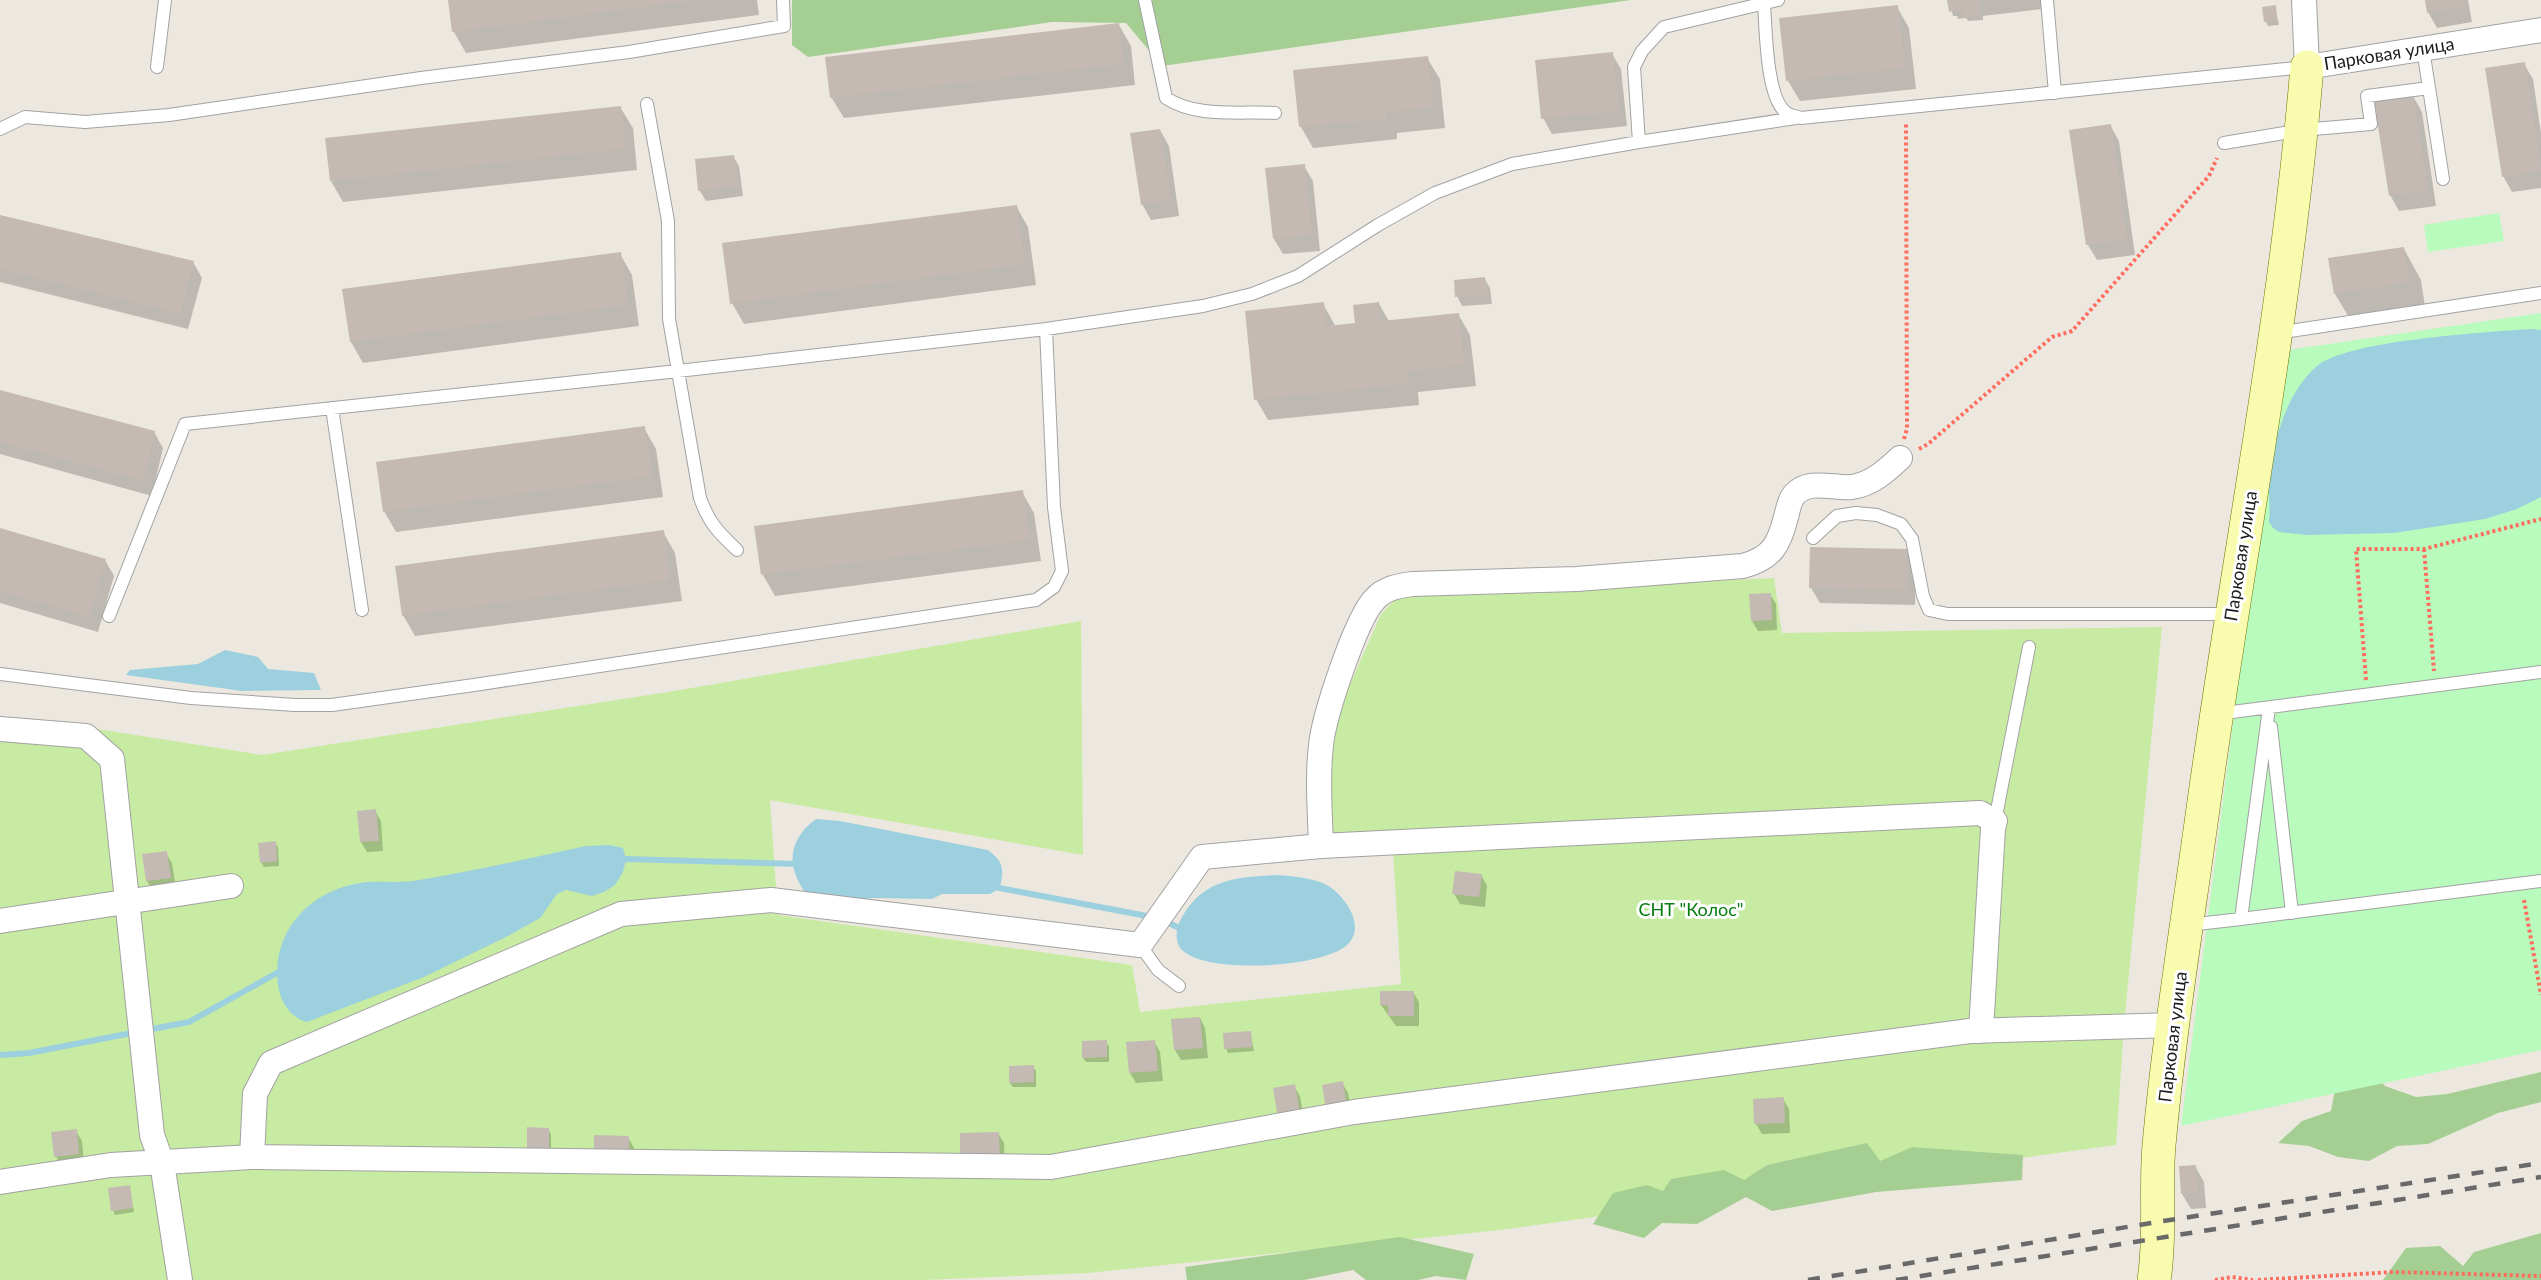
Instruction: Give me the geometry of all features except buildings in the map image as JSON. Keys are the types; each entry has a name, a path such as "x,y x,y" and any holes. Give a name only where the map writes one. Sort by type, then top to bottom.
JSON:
{"street":[{"path":"2304,0 2307,67"},
{"name":"Парковая улица","path":"2154,1280 2159,1143 2216,715 2288,255 2307,67 2541,30"},
{"path":"1321,846 1320,768 1323,729 1328,709 1356,635 1368,607 1376,597 1391,588 1412,584 1576,579 1743,566 1760,561 1778,542 1794,495 1803,489 1817,485 1852,487 1867,482 1884,473 1899,458"},
{"path":"0,729 86,736 112,759 152,1135 162,1163 180,1280"},
{"path":"252,1157 255,1094 272,1063 621,914 771,900 1140,945 1202,857 1321,846 1980,813 1995,821 1981,1031"},
{"path":"0,921 231,886"},
{"path":"0,1182 111,1165 252,1157 1051,1167 1354,1112 1981,1031 2174,1025"}],"lane":[{"path":"157,67 165,0"},
{"path":"0,129 25,117 84,122 169,115 421,78 640,50 783,26 783,0"},
{"path":"1145,0 1166,98 1177,105 1194,110 1275,112"},
{"path":"1638,142 1634,68 1642,51 1664,27 1778,0"},
{"path":"2047,0 2055,93"},
{"path":"1764,5 1771,81 1776,100 1786,113 1800,118"},
{"path":"2422,49 2443,179"},
{"path":"109,616 185,424 1046,329 1203,306 1252,294 1298,276 1378,225 1436,193 1512,164 1638,142 1800,118 2307,67"},
{"path":"2224,143 2302,130 2371,124 2367,96 2429,88"},
{"path":"647,104 668,221 669,319 700,498 707,517 716,530 737,550"},
{"path":"2276,333 2541,293"},
{"path":"0,674 191,698 294,705 332,705 1036,600 1054,587 1062,571 1054,507 1046,329"},
{"path":"332,408 362,610"},
{"path":"1813,538 1837,516 1856,513 1877,515 1901,524 1912,539 1923,596 1929,610 1948,614 2232,614"},
{"path":"1995,821 2029,647"},
{"path":"2216,715 2541,672"},
{"path":"2269,708 2292,913"},
{"path":"2241,919 2269,708"},
{"path":"2187,925 2541,882"},
{"path":"1140,945 1158,970 1179,986"}],"path":[{"path":"1899,458 1907,429 1906,108"},
{"path":"1899,458 1928,444 2052,337 2072,331 2209,176 2224,143"},
{"path":"2367,695 2356,549 2424,549 2541,519"},
{"path":"2424,549 2435,686"},
{"path":"2522,884 2541,995"},
{"path":"2258,1280 2394,1272 2541,1276"},
{"path":"2215,1280 2232,1277 2253,1280"}],"green space":[{"path":"792,0 1631,0 1162,66 1126,23 1052,22 808,57 792,45"},
{"path":"2499,213 2504,241 2428,252 2424,225"},
{"path":"2541,313 2541,1050 2181,1126 2281,351"},
{"name":"СНТ \"Колос\"","path":"1774,578 1782,633 2162,627 2124,1026 2116,1145 1500,1230 1088,1273 924,1280 0,1280 0,718 104,730 262,755 668,692 1081,621 1083,855 770,800 778,915 1132,965 1140,1012 1401,984 1392,834 1333,837 1330,754 1333,723 1381,614 1397,597"},
{"path":"2363,1062 2385,1086 2416,1097 2447,1094 2541,1072 2541,1102 2498,1113 2428,1144 2397,1146 2369,1161 2338,1157 2309,1146 2278,1143 2302,1121 2331,1111 2337,1079"},
{"path":"1867,1143 1880,1161 1912,1147 2023,1155 2022,1180 1876,1192 1772,1211 1746,1197 1697,1224 1662,1223 1644,1238 1593,1224 1613,1193 1647,1185 1663,1191 1671,1179 1724,1170 1744,1180 1767,1165"},
{"path":"2541,1233 2541,1280 2383,1280 2406,1248 2440,1246 2463,1266 2474,1252"},
{"path":"1400,1237 1474,1254 1466,1280 1436,1276 1418,1280 1366,1280 1353,1270 1304,1280 1187,1280 1185,1267"}],"water":[{"path":"2541,330 2541,497 2517,509 2485,519 2394,533 2307,535 2279,532 2273,528 2269,522 2269,482 2276,441 2291,400 2307,376 2317,366 2333,357 2387,344 2452,335"},
{"path":"225,650 258,657 268,669 314,673 321,690 242,691 126,675 130,670 198,664"},
{"path":"816,819 840,821 988,850 1002,866 1000,888 990,894 942,894 932,899 854,900 823,897 804,891 794,871 793,852 800,835"},
{"path":"609,845 623,848 626,859 623,872 615,885 592,896 566,890 557,894 540,918 424,977 307,1022 291,1013 281,997 277,966 287,932 297,917 325,895 360,883 412,881 586,846"},
{"path":"1278,875 1323,883 1338,894 1354,919 1353,937 1347,945 1334,953 1314,959 1263,965 1213,963 1194,957 1181,949 1177,940 1178,926 1197,897 1220,883 1233,879"}],"waterway":[{"path":"618,861 626,859 800,864"},
{"path":"994,887 1152,917"},
{"path":"1165,921 1177,927"},
{"path":"147,1030 189,1022 284,969"},
{"path":"0,1055 29,1053 137,1032"}],"railway":[{"path":"1808,1280 2157,1222 2541,1163"},
{"path":"1896,1280 2541,1177"}]}
